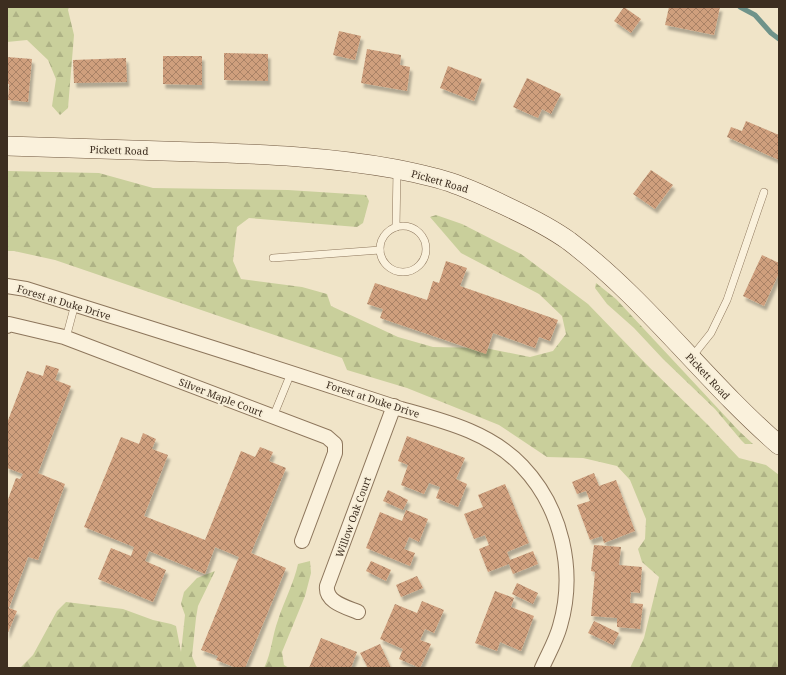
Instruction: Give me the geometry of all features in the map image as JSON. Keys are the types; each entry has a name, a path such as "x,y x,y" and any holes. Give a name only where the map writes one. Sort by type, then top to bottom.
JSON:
{"street":[{"name":"Pickett Road","path":"7,146 265,155 330,160 368,164 454,183 486,196 561,235 602,269 654,318 739,409 779,445"},
{"name":"Forest at Duke Drive","path":"7,286 26,289 75,304 457,425 498,446 521,465 531,476 547,501 562,539 566,558 566,600 560,628 542,668"},
{"name":"Silver Maple Court","path":"7,326 9,324 66,338 327,438 335,444 335,453 302,541"},
{"name":"Willow Oak Court","path":"358,612 343,606 330,598 326,592 327,586 394,406"}],"lane":[{"path":"396,227 397,170"},
{"path":"691,358 711,333 727,300 764,192"},
{"path":"403,226 411,227 417,231 422,237 426,251 424,259 419,265 406,272 398,271 386,264 382,258 380,250 384,236 389,230 403,226"},
{"path":"273,258 380,250"},
{"path":"66,338 75,304"},
{"path":"273,417 290,373"}],"green space":[{"path":"7,7 69,7 68,10 74,35 68,108 60,115 52,106 56,79 48,60 27,40 7,42"},
{"path":"7,171 99,173 153,188 288,190 366,195 369,201 363,223 357,227 249,218 237,227 233,261 241,279 302,287 327,294 331,306 398,337 433,347 485,348 530,357 553,351 566,334 562,316 539,294 461,253 430,217 436,215 462,224 521,254 588,304 739,458 766,465 779,475 779,668 630,668 644,638 659,577 642,562 638,549 645,539 646,519 630,480 617,466 583,458 547,457 499,425 407,388 347,370 342,358 55,260 14,251 7,251"},
{"path":"596,283 616,299 739,431 753,444 745,444 715,409 663,359 634,328 607,304 595,288"},
{"path":"310,561 311,573 305,596 282,652 284,665 289,668 264,668 269,656 280,613 298,564"},
{"path":"215,571 198,606 192,656 198,668 20,668 33,655 57,611 66,602 123,609 153,620 176,626 181,652 185,615 181,604 184,592 197,578"}],"building":[{"path":"624,7 641,19 631,33 614,21"},
{"path":"669,7 720,7 714,35 665,25"},
{"path":"339,31 361,36 355,60 333,55"},
{"path":"367,49 401,55 400,65 410,67 407,91 361,83"},
{"path":"224,53 268,54 268,81 224,80"},
{"path":"163,56 202,56 202,85 163,84"},
{"path":"7,57 32,59 28,102 8,100 9,84 7,84"},
{"path":"126,58 127,82 74,83 73,60"},
{"path":"448,66 482,79 474,101 440,88"},
{"path":"527,78 561,94 551,114 542,109 538,118 513,107"},
{"path":"746,121 779,135 779,160 727,137 731,127 742,131"},
{"path":"651,170 673,185 655,209 633,194"},
{"path":"762,255 779,263 779,273 764,306 743,296"},
{"path":"446,261 467,268 460,286 558,320 550,341 539,337 535,348 493,333 486,354 380,318 383,309 367,304 375,283 427,300 433,281 439,283"},
{"path":"46,365 59,369 55,380 71,386 38,473 65,484 38,560 28,557 9,608 17,611 7,635 7,502 16,478 20,479 23,474 7,468 7,423 27,371 43,376"},
{"path":"143,433 156,439 152,449 168,455 144,516 205,540 241,451 255,457 260,447 273,452 269,461 286,468 251,553 286,568 245,668 236,668 216,660 218,656 201,650 239,557 215,547 205,574 149,551 145,561 166,570 153,602 98,579 111,548 131,556 134,547 84,527 121,437 139,444"},
{"path":"407,436 465,458 456,479 467,484 458,507 436,498 440,487 429,483 424,494 401,485 408,465 398,461"},
{"path":"594,473 599,486 616,480 635,531 604,543 602,536 590,540 577,505 590,501 586,491 577,494 572,482"},
{"path":"505,484 529,543 507,552 510,560 533,551 538,564 513,574 509,564 488,572 479,549 489,545 485,535 474,539 464,514 483,507 478,495"},
{"path":"388,490 408,500 403,510 383,501"},
{"path":"406,510 428,519 419,542 409,537 404,549 415,553 410,566 366,548 380,512 402,521"},
{"path":"594,545 621,547 619,565 642,567 640,593 631,592 630,603 643,604 640,629 617,627 617,618 591,616 595,572 591,571"},
{"path":"371,561 391,570 386,581 366,571"},
{"path":"417,576 423,588 401,597 396,585"},
{"path":"517,583 538,593 533,604 512,594"},
{"path":"495,591 514,598 511,607 534,616 521,651 500,642 497,651 475,643"},
{"path":"422,601 444,610 434,633 425,629 420,640 431,644 420,668 399,659 403,649 380,639 395,604 417,613"},
{"path":"594,621 619,633 613,645 588,633"},
{"path":"321,638 357,652 351,668 309,668"},
{"path":"380,644 391,668 368,668 360,653"}],"waterway":[{"path":"740,7 755,15 771,33 779,39"}]}
